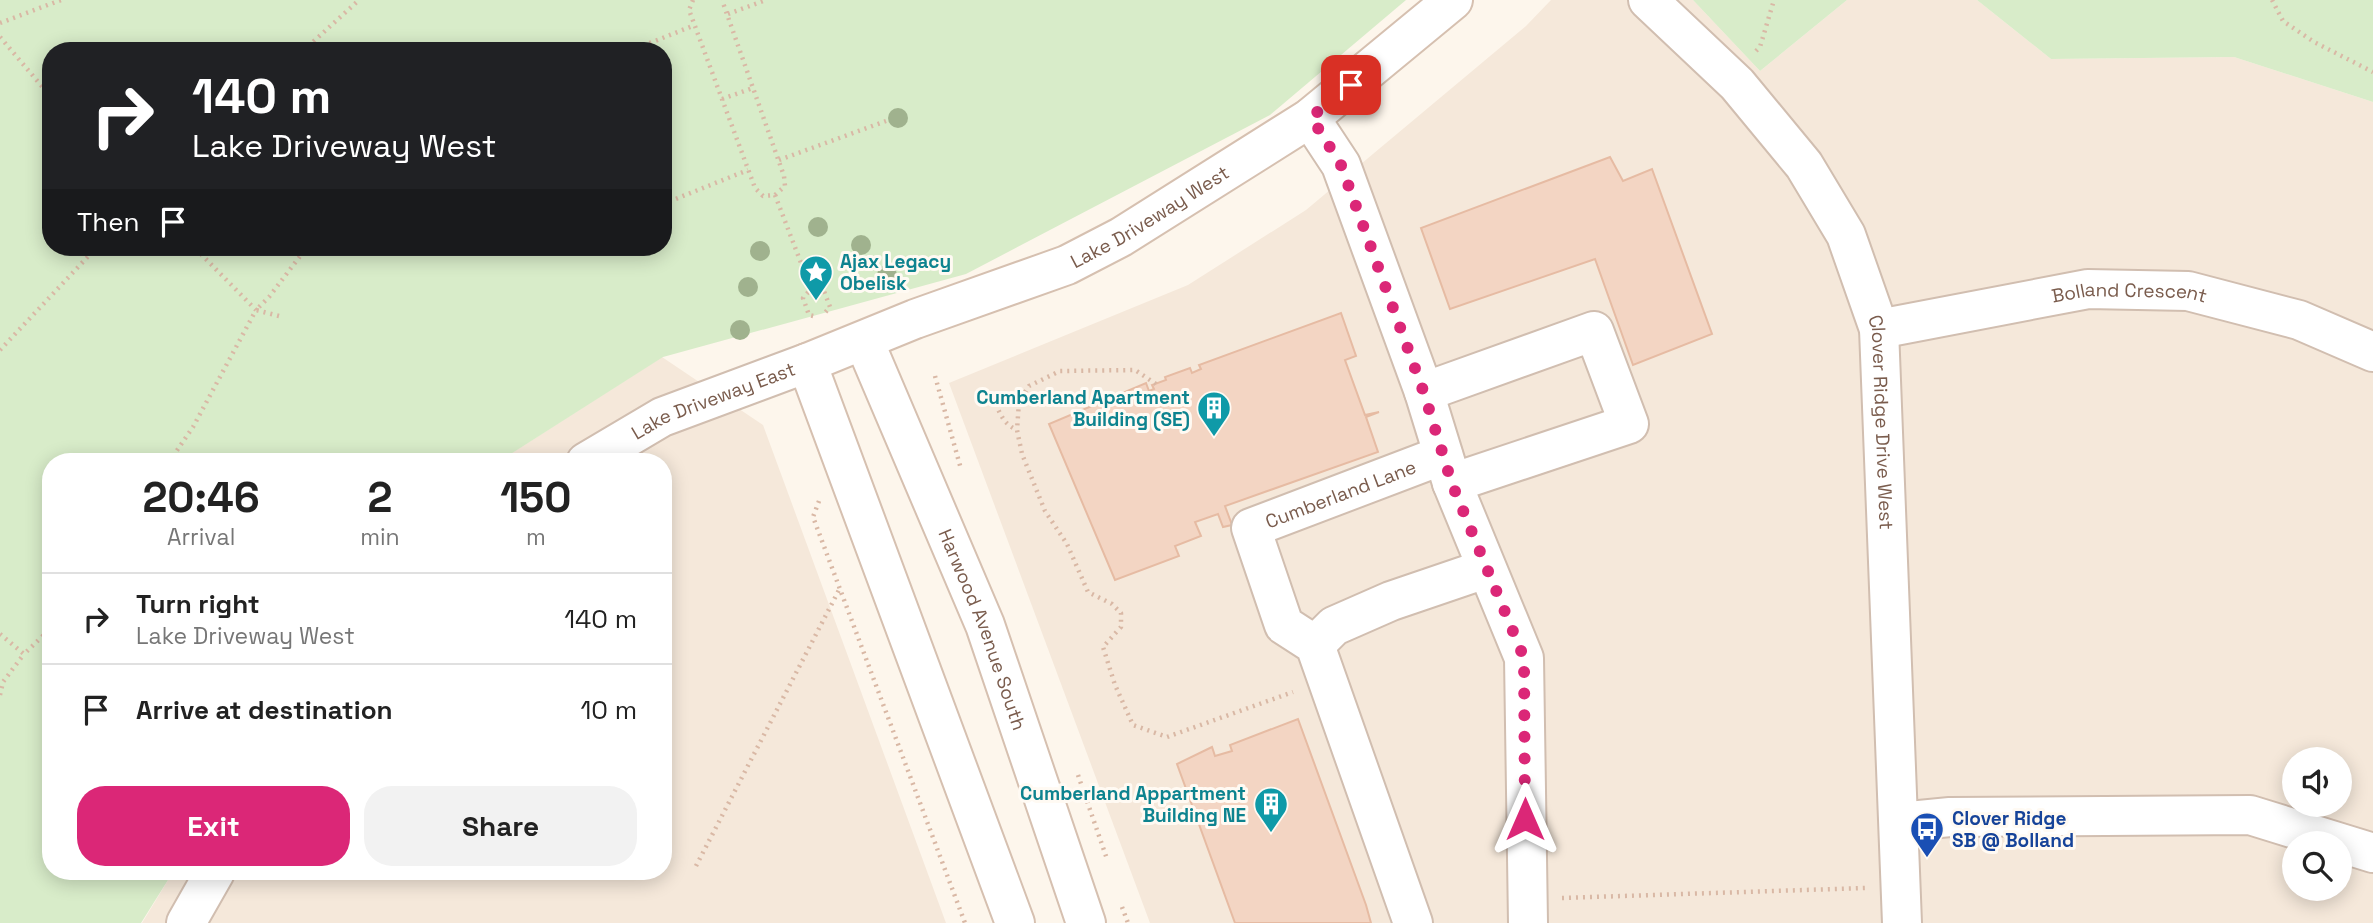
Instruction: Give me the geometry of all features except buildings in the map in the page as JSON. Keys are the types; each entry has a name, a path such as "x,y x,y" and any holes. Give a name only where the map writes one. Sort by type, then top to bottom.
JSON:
{"street":[{"name":"Lake Driveway West","path":"807,363 915,319 1068,265 1121,237 1311,117 1453,0"},
{"name":"Clover Ridge Drive West","path":"1648,0 1731,78 1804,164 1839,223 1879,329 1901,905"},
{"path":"1311,117 1341,165 1485,569 1524,658 1526,911"},
{"name":"Bolland Crescent","path":"1879,329 2088,289 2188,291 2300,320 2373,352"},
{"name":"Cumberland Lane","path":"1321,662 1284,625 1251,528 1448,469 1629,424 1594,331 1424,393"},
{"name":"Harwood Avenue South","path":"864,341 985,625 1086,923"},
{"path":"807,363 1015,923"},
{"name":"Lake Driveway East","path":"601,453 662,416 807,363"},
{"path":"1413,923 1321,662 1334,626 1391,601 1485,569"},
{"path":"1899,822 1950,817 2250,815 2373,853"},
{"path":"186,923 210,880"}],"path":[{"path":"0,23 61,0"},
{"path":"313,42 359,0"},
{"path":"692,0 689,10 755,188 763,196 775,195 785,186 779,160 722,0"},
{"path":"727,14 766,0"},
{"path":"1731,78 1760,47 1774,0"},
{"path":"2272,0 2283,21 2314,42 2373,72"},
{"path":"652,42 695,25"},
{"path":"0,37 42,86"},
{"path":"722,99 753,88"},
{"path":"779,160 886,121"},
{"path":"672,200 748,170"},
{"path":"775,195 811,289"},
{"path":"0,350 88,256"},
{"path":"203,256 256,310 279,316"},
{"path":"175,453 193,427 256,310 300,256"},
{"path":"811,289 824,291 830,307 821,318 809,315 803,298 811,289"},
{"path":"1156,384 1135,370 1110,372 1079,369 1052,374 1029,386 1019,402 1017,430 1021,454 1045,511 1067,544 1088,592 1112,604 1122,613 1121,627 1103,647 1115,685 1133,725 1167,737 1321,662"},
{"path":"935,376 956,449"},
{"path":"1002,398 998,407 1001,415 1007,425 1017,430"},
{"path":"813,517 965,923"},
{"path":"695,866 841,587"},
{"path":"0,634 24,654"},
{"path":"0,695 3,682 24,654 42,637"},
{"path":"1526,911 1901,905"}],"shaded area":[{"path":"1551,0 1693,0 1760,71 1847,0 1977,0 2051,59 2234,57 2373,102 2373,923 1150,923 949,383 1188,285 1306,210 1526,26"},
{"path":"662,357 763,425 946,923 142,923 168,880 672,880 672,453 512,453"}],"green space":[{"path":"0,0 1406,0 1270,115 966,274 663,357 512,453 42,453 42,880 168,880 141,923 0,923"},
{"path":"1693,0 1847,0 1760,71"},
{"path":"1977,0 2373,0 2373,102 2234,57 2051,59"}],"place":[{"name":"Ajax Legacy Obelisk","path":"816,302"},
{"name":"Cumberland Apartment Building (SE)","path":"1214,438"},
{"name":"Cumberland Appartment Building NE","path":"1271,834"},
{"name":"Clover Ridge SB @ Bolland","path":"1927,859"}],"route":[{"path":"1351,85 1311,117 1341,165 1424,393 1452,484 1524,658 1525,819"}]}
